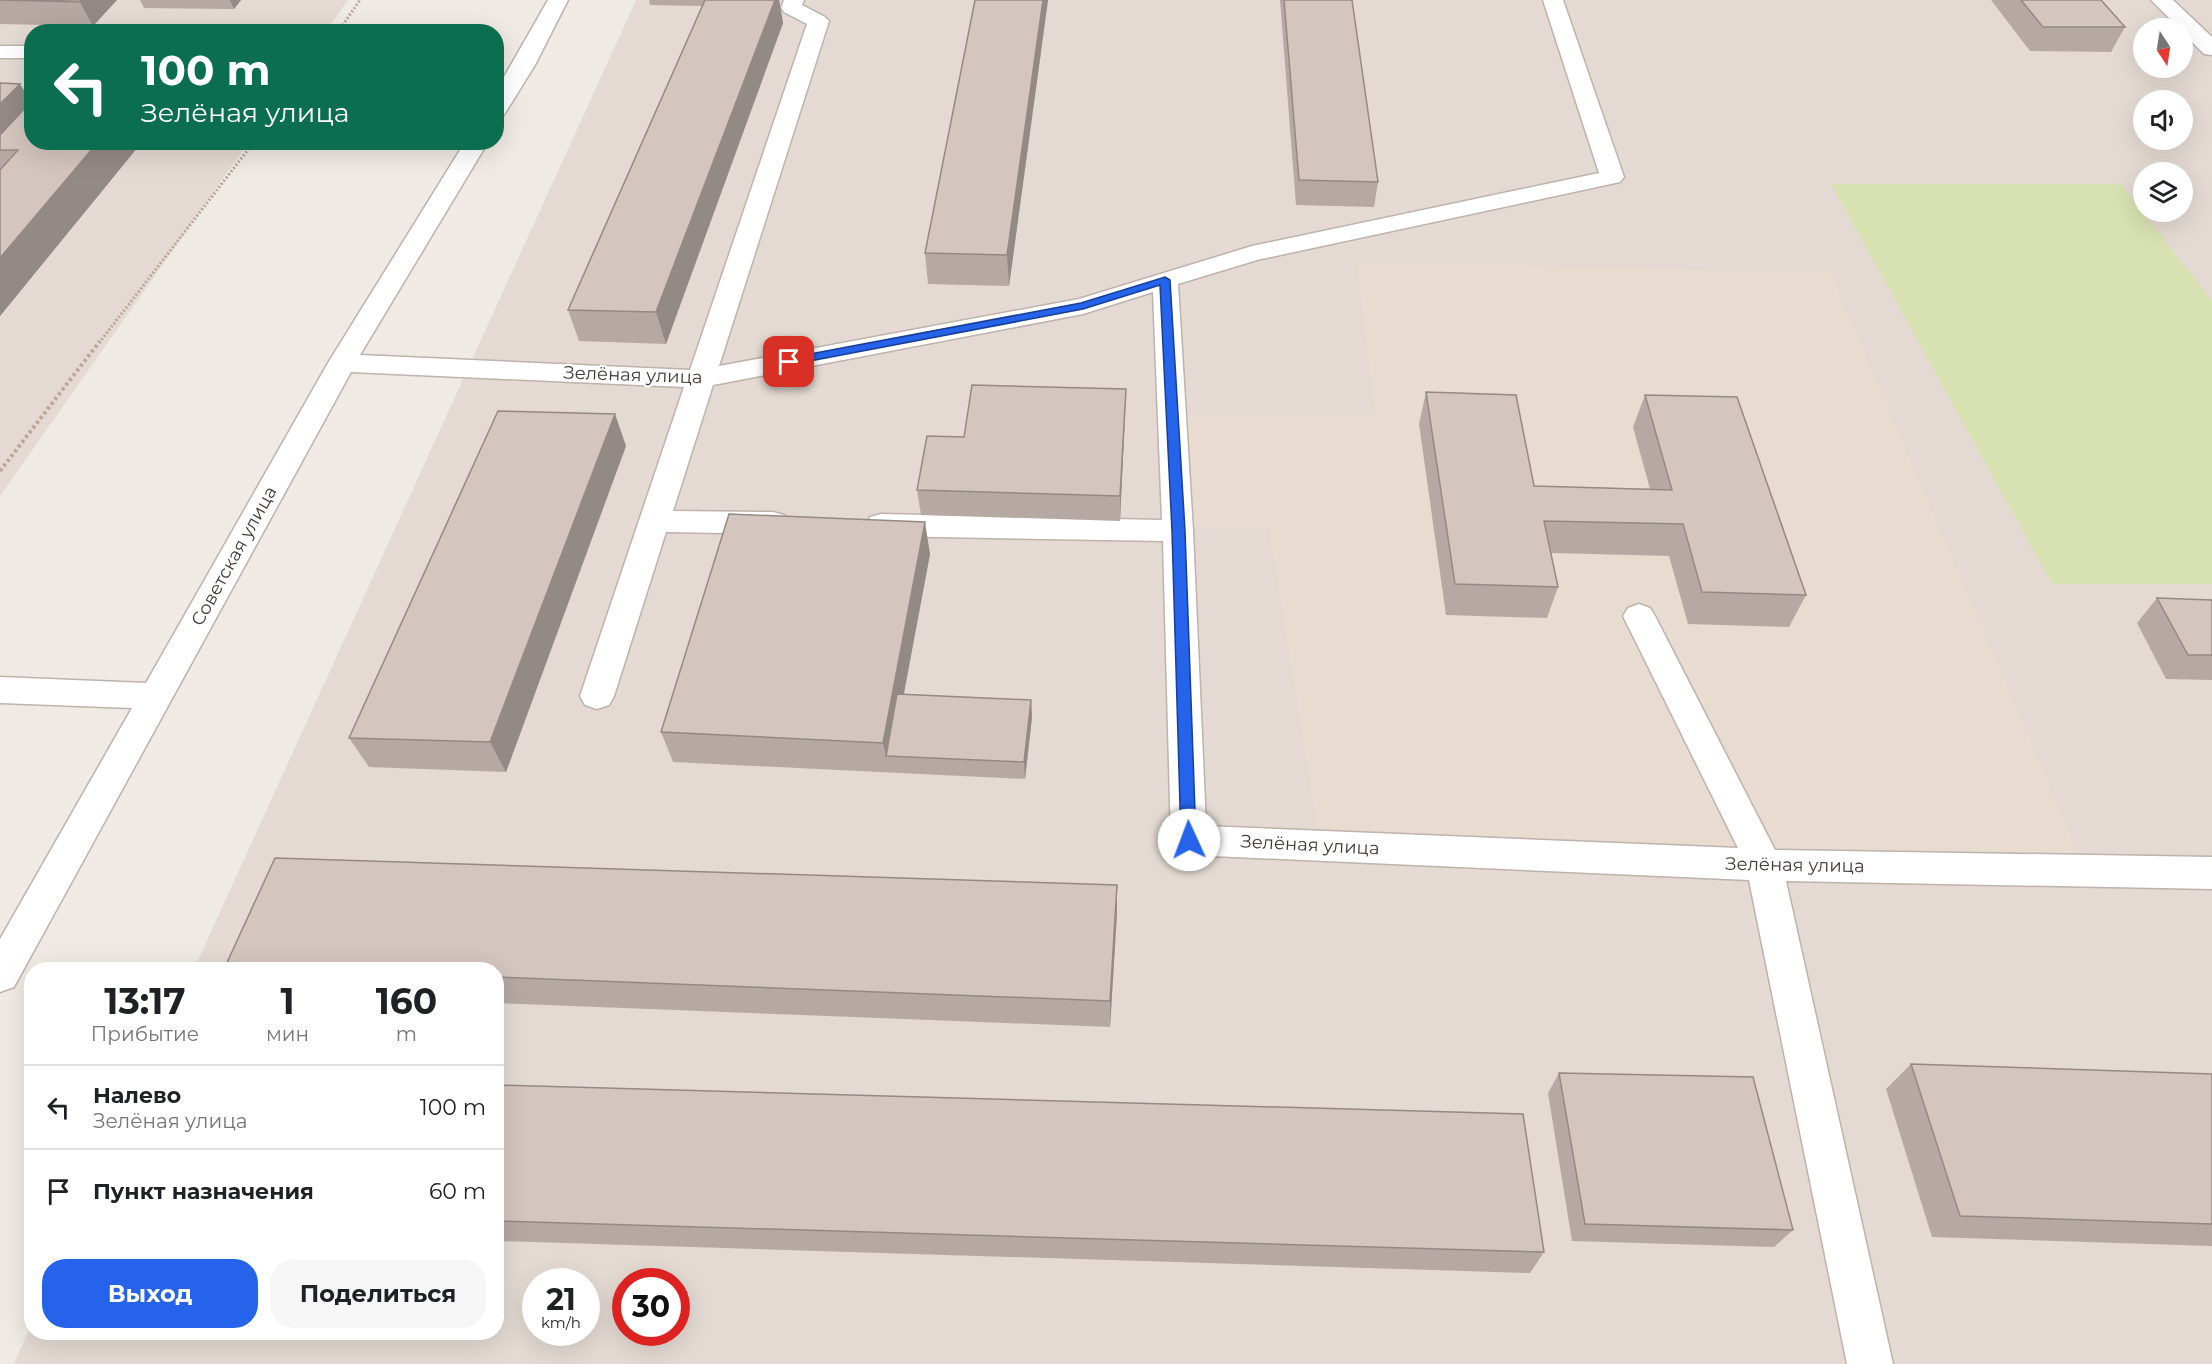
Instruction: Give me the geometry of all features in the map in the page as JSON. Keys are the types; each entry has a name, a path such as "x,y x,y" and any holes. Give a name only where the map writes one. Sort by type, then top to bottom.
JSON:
{"street":[{"path":"504,97 524,65 558,0"},
{"path":"597,696 818,21 791,8 794,0"},
{"path":"1165,280 1252,254 1612,177 1553,0"},
{"path":"2161,0 2212,49"},
{"path":"0,51 24,52"},
{"path":"504,64 524,65"},
{"name":"Советская улица","path":"0,975 342,363 472,150"},
{"name":"Зелёная улица","path":"342,363 699,379 1083,306 1165,280 1178,531 1189,840 1764,865 2212,873"},
{"path":"655,521 797,524"},
{"path":"857,525 1178,531"},
{"path":"1639,616 1764,865 1869,1364"},
{"path":"0,690 155,696"}],"path":[{"path":"344,24 360,0"},
{"path":"0,471 248,150"}],"shaded area":[{"path":"0,0 348,0 331,24 24,24 24,150 243,150 0,496"},
{"path":"636,0 2212,0 2212,1364 14,1364 24,1340 504,1340 504,962 197,962"},
{"path":"1357,263 1830,272 2088,877 1319,837 1269,528 1170,525 1161,415 1375,415"}],"green space":[{"path":"1831,184 2121,184 2133,199 2133,222 2151,222 2212,301 2212,584 2052,584"}],"building":[{"path":"0,0 81,0 80,2"},
{"path":"705,0 775,0 656,312 568,310"},
{"path":"975,0 1043,0 1007,255 925,253"},
{"path":"1284,0 1352,0 1378,182 1299,180"},
{"path":"2021,0 2101,0 2125,27 2043,27"},
{"path":"0,83 20,84 0,104"},
{"path":"24,109 24,150 91,150 0,258 0,170 18,150 0,150 0,135"},
{"path":"972,385 1126,389 1120,496 917,490 927,436 964,437"},
{"path":"1426,392 1516,395 1534,486 1672,490 1645,395 1737,397 1806,595 1702,592 1683,524 1544,521 1558,587 1455,584"},
{"path":"498,411 615,414 490,742 349,738"},
{"path":"729,514 925,522 883,743 661,732"},
{"path":"2157,598 2212,600 2212,655 2188,655"},
{"path":"897,694 1031,700 1024,762 886,756"},
{"path":"275,858 1117,885 1110,1001 504,977 504,962 227,962"},
{"path":"1911,1064 2212,1074 2212,1224 1960,1216"},
{"path":"1559,1073 1753,1077 1793,1230 1585,1224"},
{"path":"504,1085 1523,1114 1544,1252 504,1221"}],"route":[{"path":"789,362 1083,306 1165,280 1178,531 1189,840"}]}
